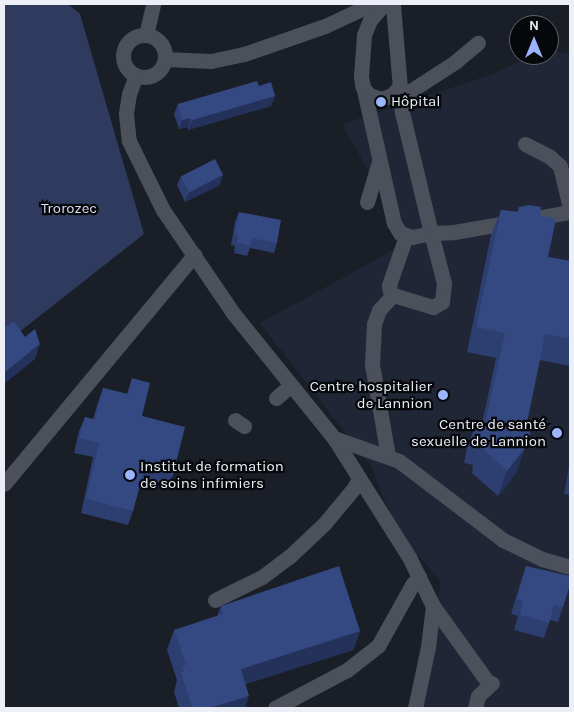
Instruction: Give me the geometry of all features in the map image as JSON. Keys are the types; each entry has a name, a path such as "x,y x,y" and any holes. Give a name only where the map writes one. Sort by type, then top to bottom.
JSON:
{"street":[{"path":"146,36 153,4"},
{"path":"165,59 211,60 244,54 325,26 372,4"},
{"path":"384,4 370,20 364,34 361,68 362,86 396,228 406,236 454,232 570,212"},
{"path":"393,4 400,91 444,283 442,302 433,307 394,295 389,285 406,236"},
{"path":"146,36 156,39 161,44 165,59 158,72 151,76 136,75 125,66 124,48 133,38 146,36"},
{"path":"362,86 369,95 381,99 392,95 455,62 478,43"},
{"path":"136,75 129,94 126,114 129,141 163,210 233,313 334,438 409,557 433,606 490,684 478,696 475,708"},
{"path":"525,144 550,157 560,166 570,208"},
{"path":"367,202 380,161"},
{"path":"4,484 194,255"},
{"path":"388,456 372,364 374,324 380,310 394,295"},
{"path":"365,306 380,310"},
{"path":"276,398 291,385"},
{"path":"334,438 399,461 503,540 542,558 570,567"},
{"path":"215,600 262,577 289,557 324,524 354,488 359,478"},
{"path":"275,708 347,670 378,646 412,584 419,577"},
{"path":"415,708 428,647 433,606"}],"shaded area":[{"name":"Centre hospitalier de Lannion","path":"559,52 570,54 570,708 419,708 441,581 397,532 371,466 260,323 408,242 342,124 493,74 512,65 559,65"}],"green space":[{"name":"Trorozec","path":"4,4 68,4 80,14 144,234 4,344"}],"building":[{"path":"257,81 259,86 271,82 275,96 192,120 191,118 182,120 178,104"},
{"path":"215,159 223,175 189,192 181,176"},
{"path":"529,205 541,207 540,215 556,219 548,257 570,261 570,339 545,334 526,427 532,428 525,448 507,471 481,447 482,439 473,437 476,423 485,425 505,333 476,327 501,210 518,212 519,207"},
{"path":"239,212 281,220 277,243 252,238 251,246 237,243 238,235 235,234"},
{"path":"14,321 25,337 35,329 40,344 4,373 4,328"},
{"path":"132,378 150,383 142,416 185,427 173,475 144,468 133,511 86,499 99,443 79,438 85,417 95,420 103,388 128,394"},
{"path":"339,566 360,631 241,669 249,696 209,708 192,708 181,672 184,672 182,667 186,665 174,630 223,614 221,606"},
{"path":"526,566 570,576 570,585 563,607 554,605 549,623 520,615 523,601 517,599"}],"place":[{"name":"Hôpital","path":"381,102"},
{"name":"Centre hospitalier de Lannion","path":"443,395"},
{"name":"Centre de santé sexuelle de Lannion","path":"557,433"},
{"name":"Institut de formation de soins infimiers","path":"130,475"}]}
